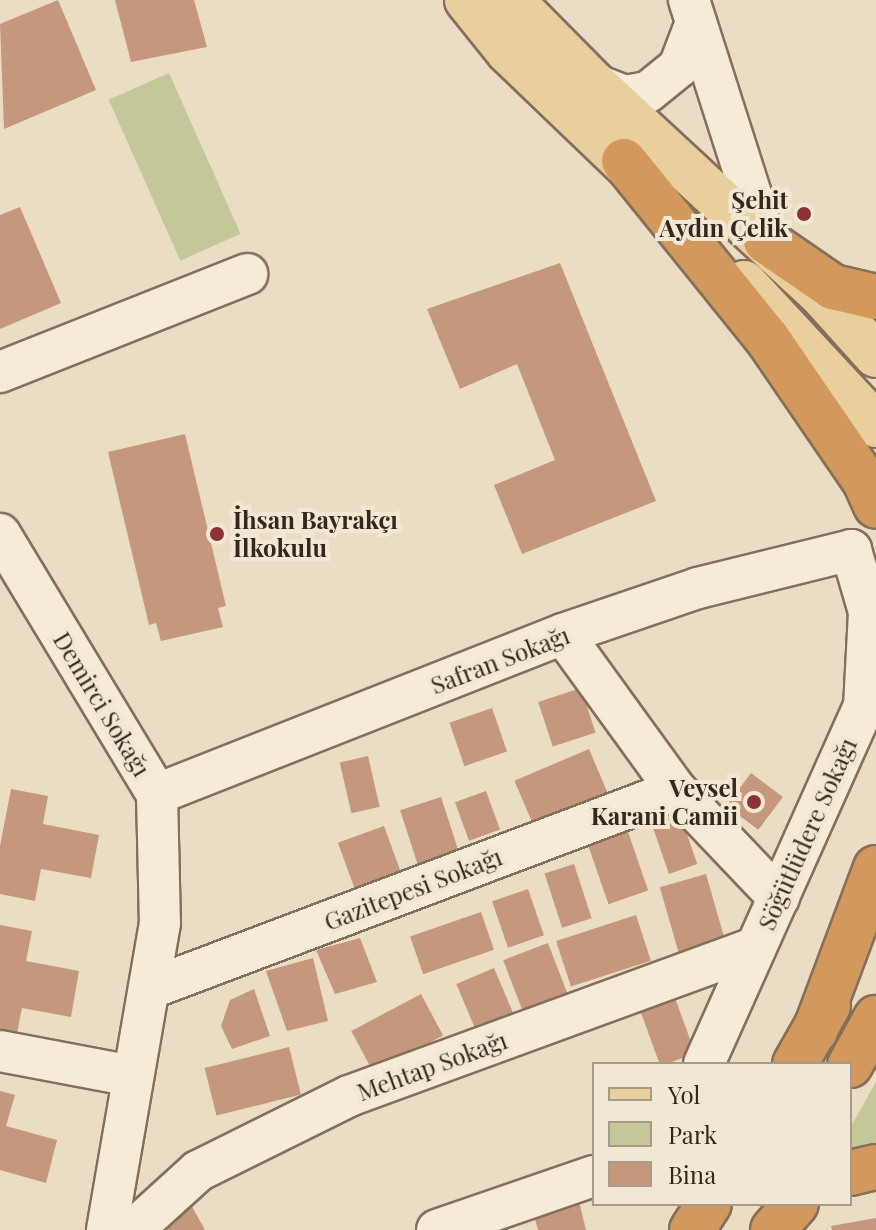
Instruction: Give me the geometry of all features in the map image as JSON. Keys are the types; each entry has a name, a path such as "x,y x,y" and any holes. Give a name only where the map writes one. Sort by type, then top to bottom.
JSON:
{"highway":[{"path":"624,161 767,338 865,481 876,506"},
{"path":"766,241 833,287 876,297"},
{"path":"805,1048 876,868"},
{"path":"805,1048 876,916"},
{"path":"852,1062 876,1018"},
{"path":"852,1173 876,1167"},
{"path":"692,1230 708,1206"},
{"path":"752,1230 768,1206"},
{"path":"773,1230 794,1206"}],"main road":[{"path":"467,0 508,51 624,161 876,425"},
{"path":"511,0 594,84 766,241 876,355"}],"street":[{"path":"594,84 625,96 648,92 679,67 692,12"},
{"path":"692,12 766,241"},
{"path":"0,372 247,274"},
{"name":"Demirci Sokağı","path":"0,534 157,794 160,923 107,1230"},
{"name":"Safran Sokağı","path":"157,794 563,634 698,588 851,550"},
{"name":"Söğütlüdere Sokağı","path":"705,1062 864,706 869,612 851,550"},
{"path":"563,634 676,790 779,898"},
{"name":"Gazitepesi Sokağı","path":"149,989 676,790"},
{"name":"Mehtap Sokağı","path":"133,1230 198,1171 349,1096 756,947"},
{"path":"0,1051 132,1076"},
{"path":"437,1230 592,1177"}],"green space":[{"path":"169,73 241,234 180,261 109,100"},
{"path":"876,1082 876,1149 852,1155 852,1124"}],"building":[{"path":"58,0 96,90 4,129 0,24"},
{"path":"115,0 194,0 207,47 131,62"},
{"path":"20,207 61,303 0,329 0,215"},
{"path":"560,263 656,501 522,554 494,485 555,460 517,364 460,389 427,309"},
{"path":"185,434 226,606 218,608 223,627 161,641 156,623 149,625 108,452"},
{"path":"581,688 596,733 553,747 538,702"},
{"path":"492,708 507,751 464,766 449,723"},
{"path":"589,749 611,801 536,832 514,781"},
{"path":"368,756 380,807 351,813 340,763"},
{"name":"Veysel Karani Camii","path":"751,773 783,797 758,830 726,806"},
{"path":"11,789 48,796 43,824 99,835 91,878 41,869 35,901 0,894 0,846"},
{"path":"486,791 500,830 469,841 455,802"},
{"path":"441,797 461,860 420,873 400,810"},
{"path":"680,814 697,864 669,874 652,824"},
{"path":"384,826 405,883 359,900 338,843"},
{"path":"627,829 648,890 608,904 587,843"},
{"path":"574,864 592,918 562,928 545,874"},
{"path":"706,874 726,943 680,956 660,887"},
{"path":"528,889 544,935 508,948 492,901"},
{"path":"481,912 494,950 423,974 410,936"},
{"path":"636,915 651,961 571,987 556,941"},
{"path":"0,925 32,931 26,961 79,971 71,1017 22,1008 16,1038 0,1035"},
{"path":"360,938 377,982 335,994 316,950"},
{"path":"548,943 570,999 525,1016 503,960"},
{"path":"313,958 328,1021 287,1031 266,971"},
{"path":"494,968 514,1016 477,1032 456,984"},
{"path":"254,989 270,1036 232,1049 221,1026 230,1000"},
{"path":"421,994 443,1035 373,1073 351,1031"},
{"path":"675,998 695,1053 672,1062 659,1062 640,1011"},
{"path":"289,1047 301,1095 216,1116 205,1068"},
{"path":"0,1091 15,1095 6,1126 57,1140 46,1183 0,1170"},
{"path":"579,1201 586,1230 538,1230 533,1212"},
{"path":"190,1203 205,1230 156,1230"},
{"path":"876,1218 876,1230 832,1230 831,1226"}],"place":[{"name":"Şehit Aydın Çelik","path":"804,214"},
{"name":"İhsan Bayrakçı İlkokulu","path":"217,534"},
{"name":"Veysel Karani Camii","path":"754,802"}]}
